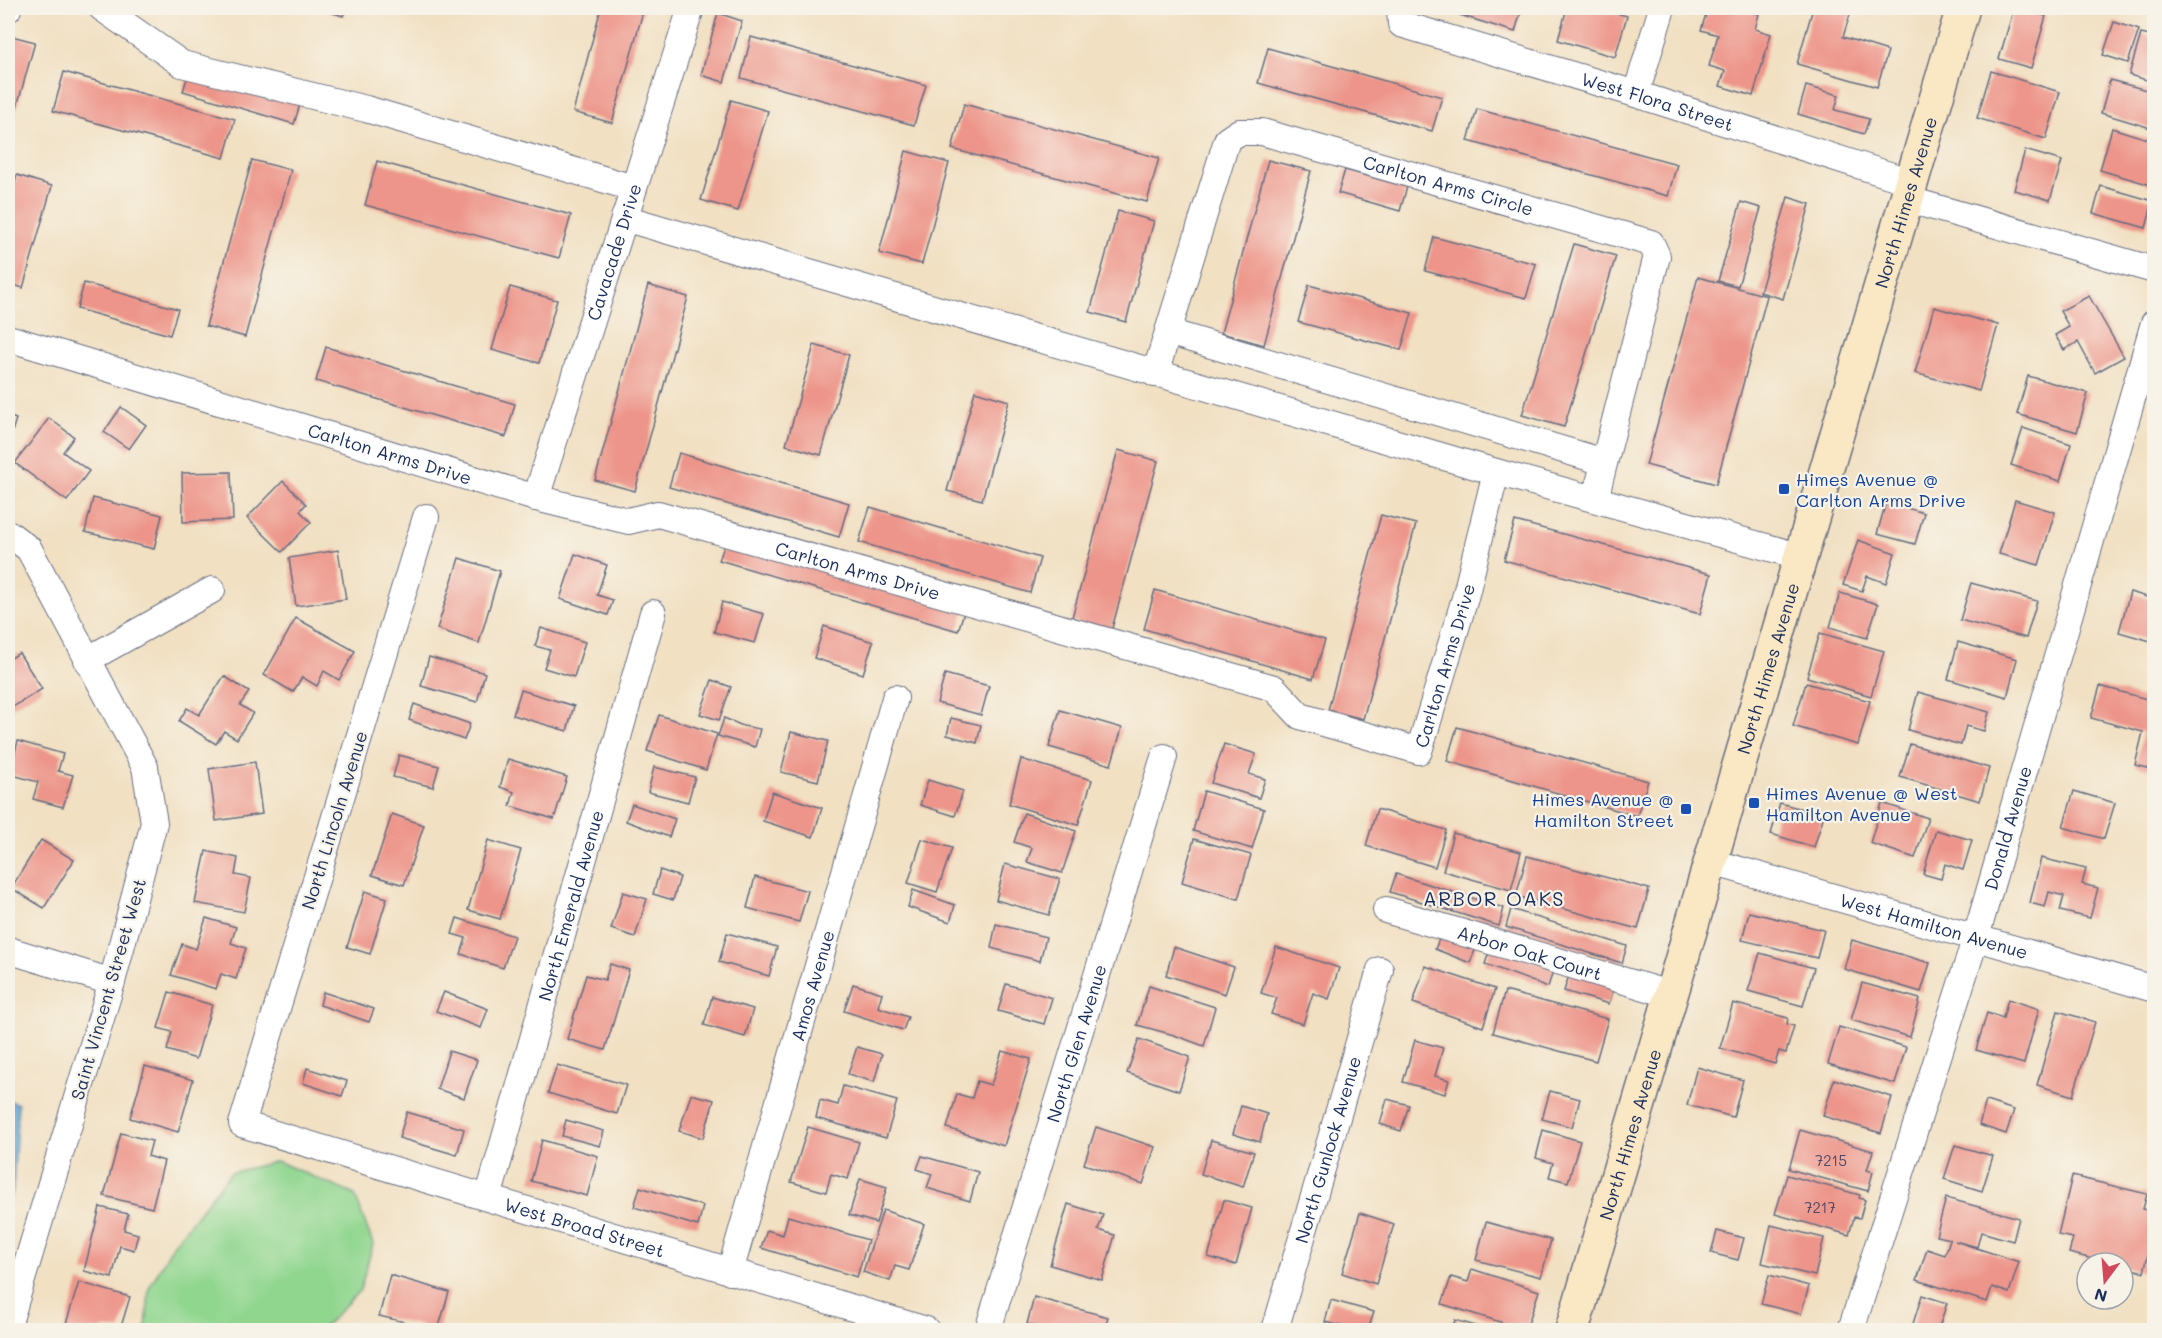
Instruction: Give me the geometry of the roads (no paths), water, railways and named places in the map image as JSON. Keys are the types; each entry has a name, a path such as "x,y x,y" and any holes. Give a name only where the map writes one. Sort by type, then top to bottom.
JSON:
{"street":[{"path":"102,8 182,64 366,109 633,188"},
{"name":"Cavacade Drive","path":"536,498 691,8"},
{"path":"1636,94 1662,8"},
{"name":"North Himes Avenue","path":"1572,1330 1963,8"},
{"name":"West Flora Street","path":"1401,16 1636,94 1908,190 2154,270"},
{"name":"Carlton Arms Circle","path":"1155,374 1227,140 1239,132 1262,132 1651,243 1657,256 1594,499"},
{"path":"624,218 1496,472 1802,556"},
{"name":"Donald Avenue","path":"1851,1330 1976,938 2154,323"},
{"path":"1168,332 1604,462"},
{"name":"Carlton Arms Drive","path":"8,338 536,498 628,521 658,514 1274,688 1300,716 1419,751 1465,598 1496,472"},
{"name":"North Lincoln Avenue","path":"242,1124 426,517"},
{"name":"Saint Vincent Street West","path":"8,533 29,549 145,767 154,823 112,982 8,1326"},
{"path":"87,660 212,590"},
{"name":"North Emerald Avenue","path":"488,1198 653,613"},
{"name":"Amos Avenue","path":"730,1272 894,698"},
{"name":"North Glen Avenue","path":"988,1330 1164,757"},
{"name":"West Hamilton Avenue","path":"1712,862 2154,989"},
{"name":"Arbor Oak Court","path":"1386,910 1672,995"},
{"path":"8,950 112,982"},
{"name":"North Gunlock Avenue","path":"1275,1330 1380,970"},
{"name":"West Broad Street","path":"242,1124 730,1272 864,1322 926,1330"}],"water":[{"path":"8,1100 18,1104 13,1190 8,1205"}],"place":[{"name":"Himes Avenue @ Carlton Arms Drive","path":"1784,489"},
{"name":"Himes Avenue @ West Hamilton Avenue","path":"1754,803"},
{"name":"Himes Avenue @ Hamilton Street","path":"1686,809"}],"district":[{"name":"ARBOR OAKS","path":"1494,898"}]}
